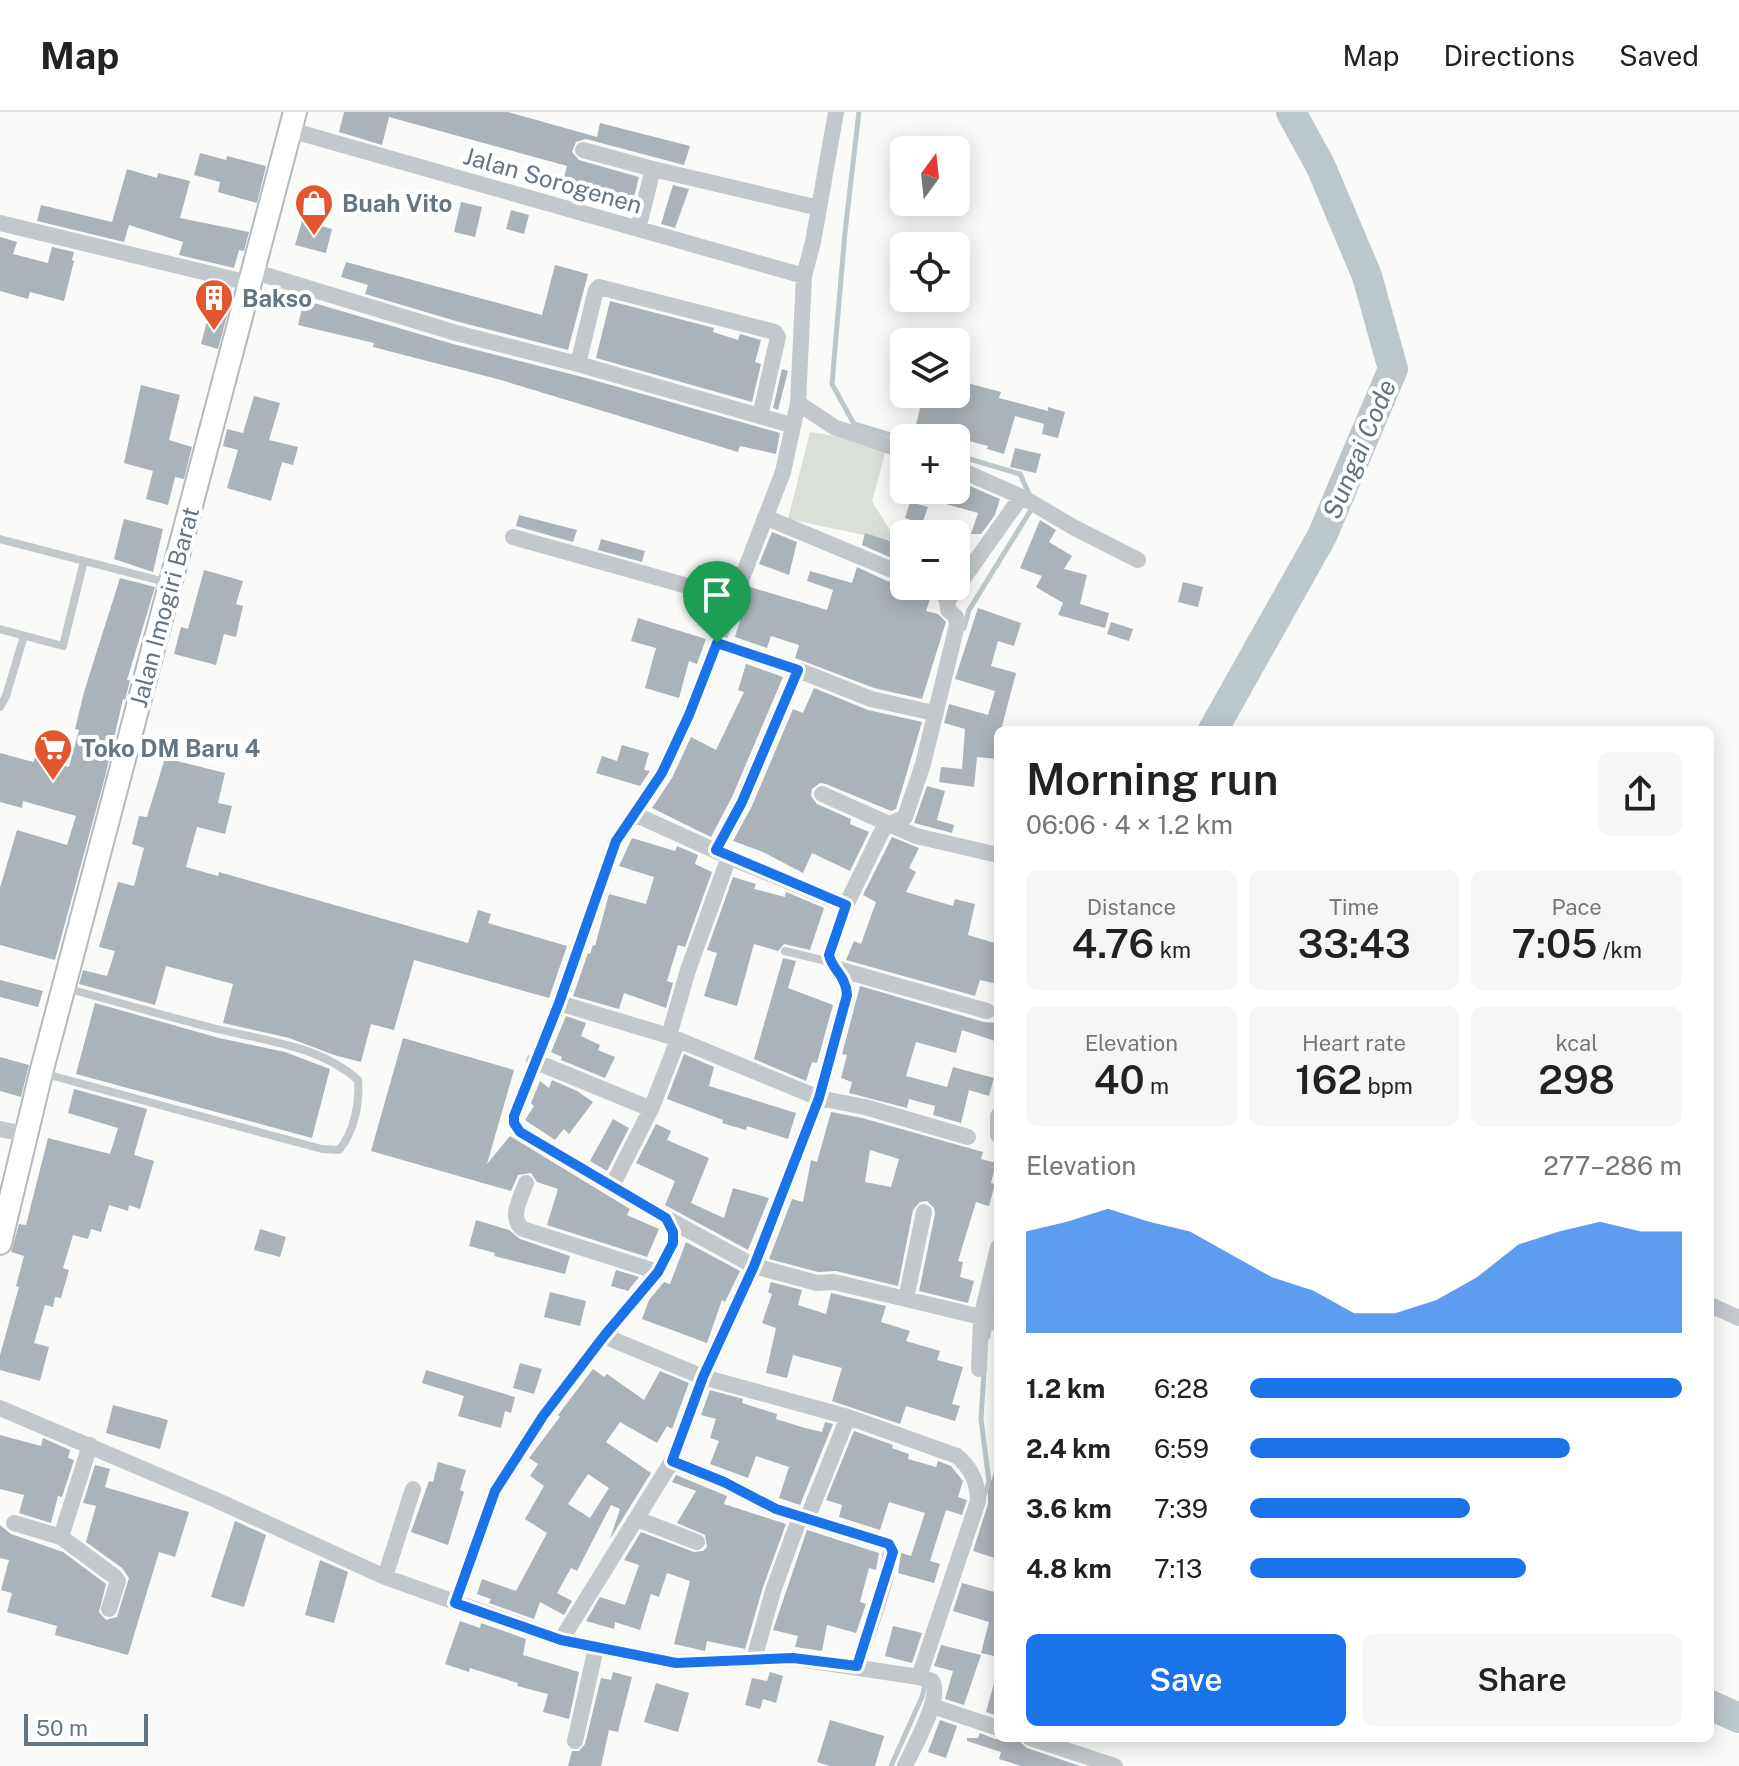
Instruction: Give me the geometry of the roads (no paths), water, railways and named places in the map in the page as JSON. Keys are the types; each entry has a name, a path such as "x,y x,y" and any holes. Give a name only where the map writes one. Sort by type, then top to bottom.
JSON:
{"main road":[{"name":"Jalan Imogiri Barat","path":"0,1243 25,1134 292,121"}],"street":[{"path":"836,112 804,276 798,403 783,472 689,715 662,773 616,841 559,1003 514,1116 516,1128 666,1218 754,1266 817,1283 834,1282 990,1321"},
{"name":"Jalan Sorogenen","path":"292,121 638,229 804,276"},
{"path":"583,150 819,208"},
{"path":"638,229 653,169"},
{"path":"0,223 251,277 578,364 784,423"},
{"path":"578,364 599,287 775,332 778,337 760,416"},
{"path":"798,403 834,427 890,446"},
{"path":"970,474 1026,500 1138,560"},
{"path":"970,572 1026,500"},
{"path":"765,517 890,569"},
{"path":"513,537 734,599"},
{"path":"561,1640 672,1461 703,1377 754,1266 819,1098 847,995 844,979 834,966 831,947 846,905 884,827 905,817 923,764 957,625 956,617 948,610 948,600"},
{"path":"717,643 871,699 934,713"},
{"path":"612,1186 651,1109 674,1038 688,970 722,854 798,670"},
{"path":"822,794 929,840 994,854"},
{"path":"634,814 846,905"},
{"path":"834,966 987,1011"},
{"path":"559,1003 674,1038 819,1098 865,1107 968,1137"},
{"path":"534,1061 651,1109"},
{"path":"0,1129 25,1134"},
{"path":"526,1183 514,1216 517,1225 658,1272"},
{"path":"906,1299 924,1212"},
{"path":"455,1603 495,1491 543,1416 658,1272 673,1243 673,1232 666,1218"},
{"path":"979,1369 990,1321 994,1284"},
{"path":"1714,1307 1739,1318"},
{"path":"604,1336 703,1377 848,1417 957,1456 972,1473 978,1501 924,1679"},
{"path":"0,1408 385,1577 561,1640 676,1663 793,1658 924,1679 936,1690 905,1766"},
{"path":"754,1659 773,1591 848,1417"},
{"path":"61,1537 90,1445"},
{"path":"672,1461 724,1482 776,1509 885,1542 891,1547 893,1552 857,1666"},
{"path":"385,1577 413,1489"},
{"path":"637,1519 697,1542"},
{"path":"14,1523 61,1537 115,1577 118,1581 109,1609"},
{"path":"575,1741 596,1648"},
{"path":"932,1706 994,1727"},
{"path":"1041,1742 1096,1763 1115,1766"}],"lane":[{"path":"0,539 170,583"},
{"path":"0,629 63,646 84,561"},
{"path":"0,707 24,636"},
{"path":"785,951 834,966"},
{"path":"41,1073 322,1149 339,1150 349,1138 359,1092 358,1080 334,1063 286,1045 64,987"}],"waterway":[{"path":"859,112 832,384 854,424 890,435"},
{"name":"Sungai Code","path":"1215,726 1322,536 1393,369 1367,276 1321,167 1291,112"},
{"path":"970,459 1020,474 1030,496"},
{"path":"964,628 969,610 1034,505"},
{"path":"988,1337 993,1300"},
{"path":"984,1371 981,1419 989,1482 984,1496"},
{"path":"891,1766 926,1681"},
{"name":"Sungai Code","path":"1714,1707 1739,1718"}],"place":[{"name":"Buah Vito","path":"314,237"},
{"name":"Bakso","path":"214,332"},
{"name":"Toko DM Baru 4","path":"53,782"}]}
